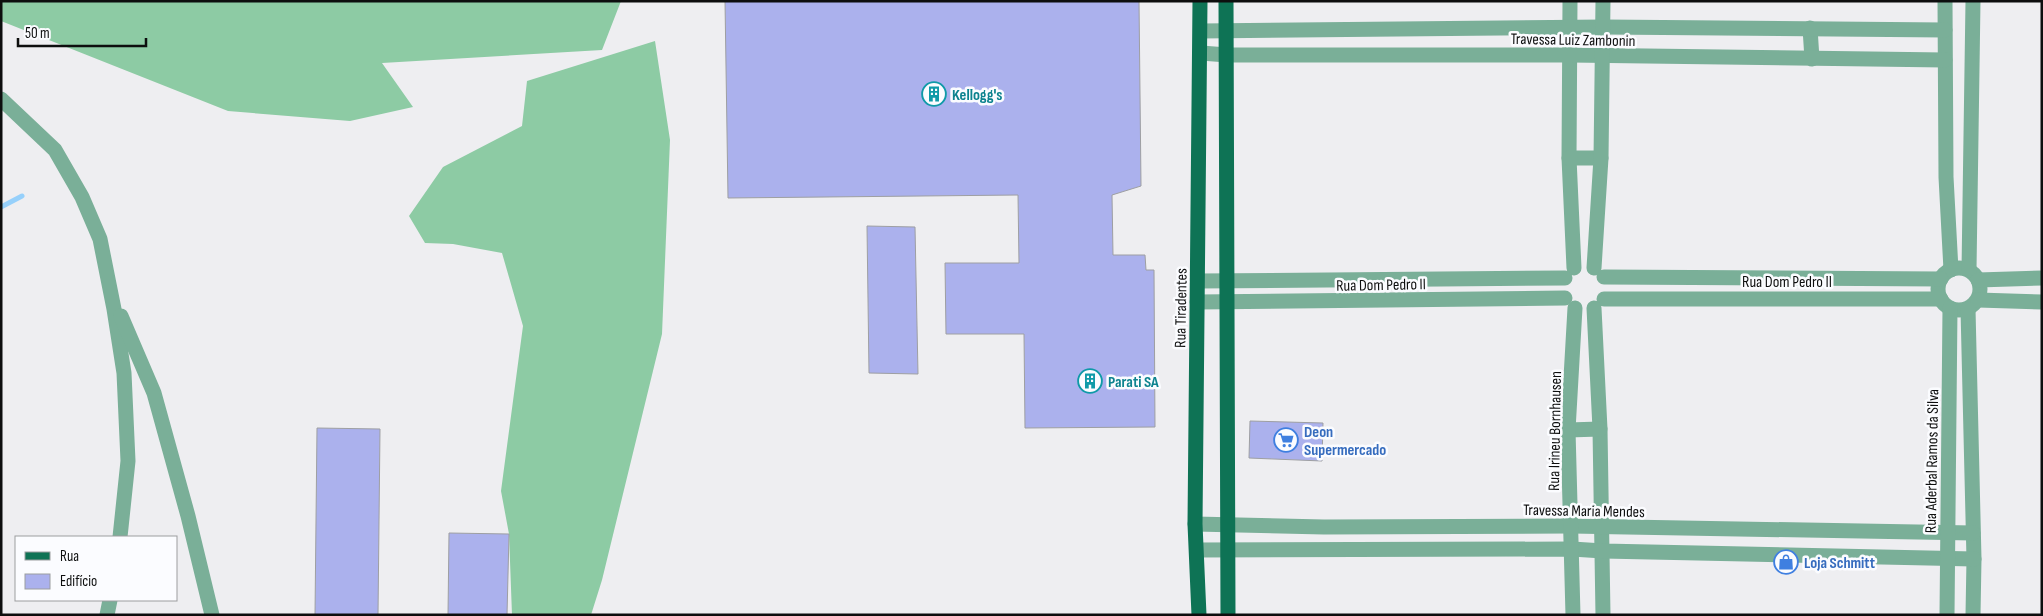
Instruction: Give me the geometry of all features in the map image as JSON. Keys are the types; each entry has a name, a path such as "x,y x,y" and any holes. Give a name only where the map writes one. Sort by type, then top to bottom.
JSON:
{"main road":[{"name":"Rua Tiradentes","path":"1199,615 1196,524 1200,1"},
{"path":"1226,1 1228,280 1226,525 1228,615"}],"street":[{"path":"1570,1 1570,273"},
{"path":"1599,273 1581,266 1570,273 1563,284 1570,303 1588,310 1599,303 1606,292 1599,273 1604,1"},
{"path":"1945,1 1946,274 1938,292 1945,304 1956,310 1973,304 2042,302"},
{"path":"1973,1 1973,275"},
{"name":"Travessa Luiz Zambonin","path":"1201,31 1225,29 1604,27 1945,30"},
{"path":"1810,28 1812,59"},
{"path":"1348,56 1349,29"},
{"name":"Travessa Luiz Zambonin","path":"1201,52 1227,55 1570,55 1945,60"},
{"path":"1,99 55,150 82,197 100,239 124,373 128,461 120,536"},
{"path":"1570,158 1601,158"},
{"path":"1946,274 1963,268 1973,275 1980,286 1973,304 1973,615"},
{"name":"Rua Dom Pedro II","path":"1198,281 1570,273"},
{"name":"Rua Dom Pedro II","path":"1599,273 1946,274"},
{"path":"1973,275 2042,278"},
{"path":"111,292 154,393 188,516 212,615"},
{"name":"Rua Dom Pedro II","path":"1197,302 1570,303"},
{"name":"Rua Irineu Bornhausen","path":"1570,303 1568,430 1573,615"},
{"path":"1599,303 1600,528 1603,552 1603,615"},
{"name":"Rua Dom Pedro II","path":"1599,303 1945,304"},
{"name":"Rua Aderbal Ramos da Silva","path":"1945,304 1947,615"},
{"path":"1568,430 1600,429"},
{"name":"Travessa Maria Mendes","path":"1196,524 1324,527 1571,526 1600,528 1973,532"},
{"path":"1324,527 1328,550"},
{"path":"1197,550 1572,549 1603,552 1974,559"},
{"path":"107,615 110,601"}],"green space":[{"path":"1,1 621,1 602,50 382,63 413,107 350,121 228,111 1,21"},
{"path":"655,41 670,140 662,334 602,580 591,615 512,615 509,534 501,491 523,326 502,253 453,244 425,243 409,216 443,167 522,126 527,81"}],"building":[{"name":"Kellogg's","path":"725,1 1139,1 1141,186 1112,195 1113,255 1145,255 1146,270 1154,270 1155,427 1025,428 1024,334 946,334 945,263 1019,263 1018,195 728,198"},
{"path":"867,226 915,227 918,374 869,373"},
{"name":"Deon Supermercado","path":"1250,421 1323,423 1322,461 1249,458"},
{"path":"317,428 380,429 378,615 315,615"},
{"path":"449,533 509,534 507,615 448,615"}],"waterway":[{"path":"1,207 22,196"}],"place":[{"name":"Kellogg's","path":"934,94"},
{"name":"Parati SA","path":"1090,381"},
{"name":"Deon Supermercado","path":"1286,440"},
{"name":"Loja Schmitt","path":"1786,562"}]}
